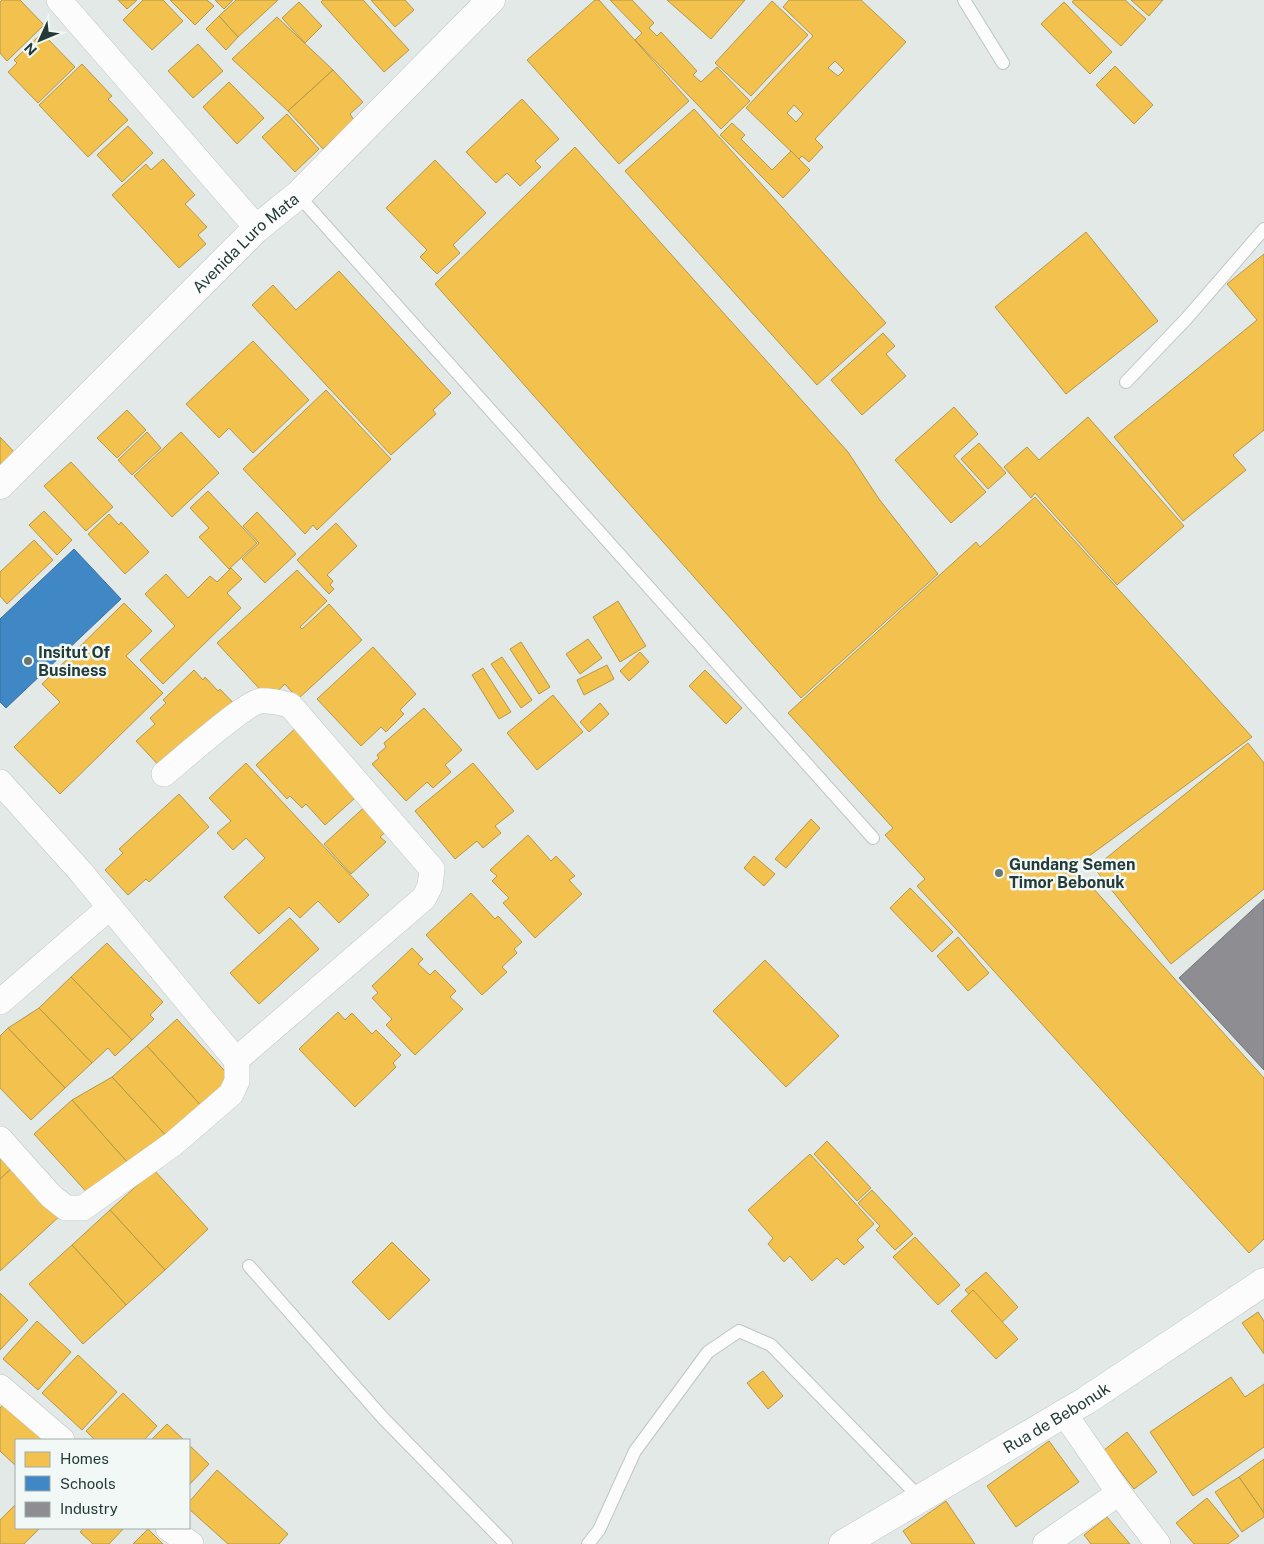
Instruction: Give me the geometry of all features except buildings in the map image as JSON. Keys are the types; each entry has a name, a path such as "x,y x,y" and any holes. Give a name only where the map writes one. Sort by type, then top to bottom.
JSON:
{"main road":[{"name":"Avenida Luro Mata","path":"0,485 257,228 298,196 491,0"},
{"name":"Rua de Bebonuk","path":"843,1544 1064,1413 1264,1282"}],"street":[{"path":"59,0 257,228"},
{"path":"164,774 241,712 259,701 290,705 432,869 430,886 424,898 236,1060"},
{"path":"0,782 110,907 236,1060 238,1069 237,1081 231,1094 173,1144 83,1208 66,1208 51,1196 0,1139"},
{"path":"0,1002 110,907"},
{"path":"1,1390 61,1439"},
{"path":"1064,1413 1119,1493 1158,1544"},
{"path":"1045,1544 1119,1493"},
{"path":"169,1529 191,1544"}],"lane":[{"path":"964,0 1003,62"},
{"path":"298,196 873,838"},
{"path":"1126,382 1186,318 1264,229"},
{"path":"249,1266 383,1418 506,1544"},
{"path":"588,1544 599,1530 634,1451 708,1352 739,1331 771,1345 920,1498"}],"place":[{"name":"Insitut Of Business","path":"28,661"},
{"name":"Gundang Semen Timor Bebonuk","path":"999,873"}]}
